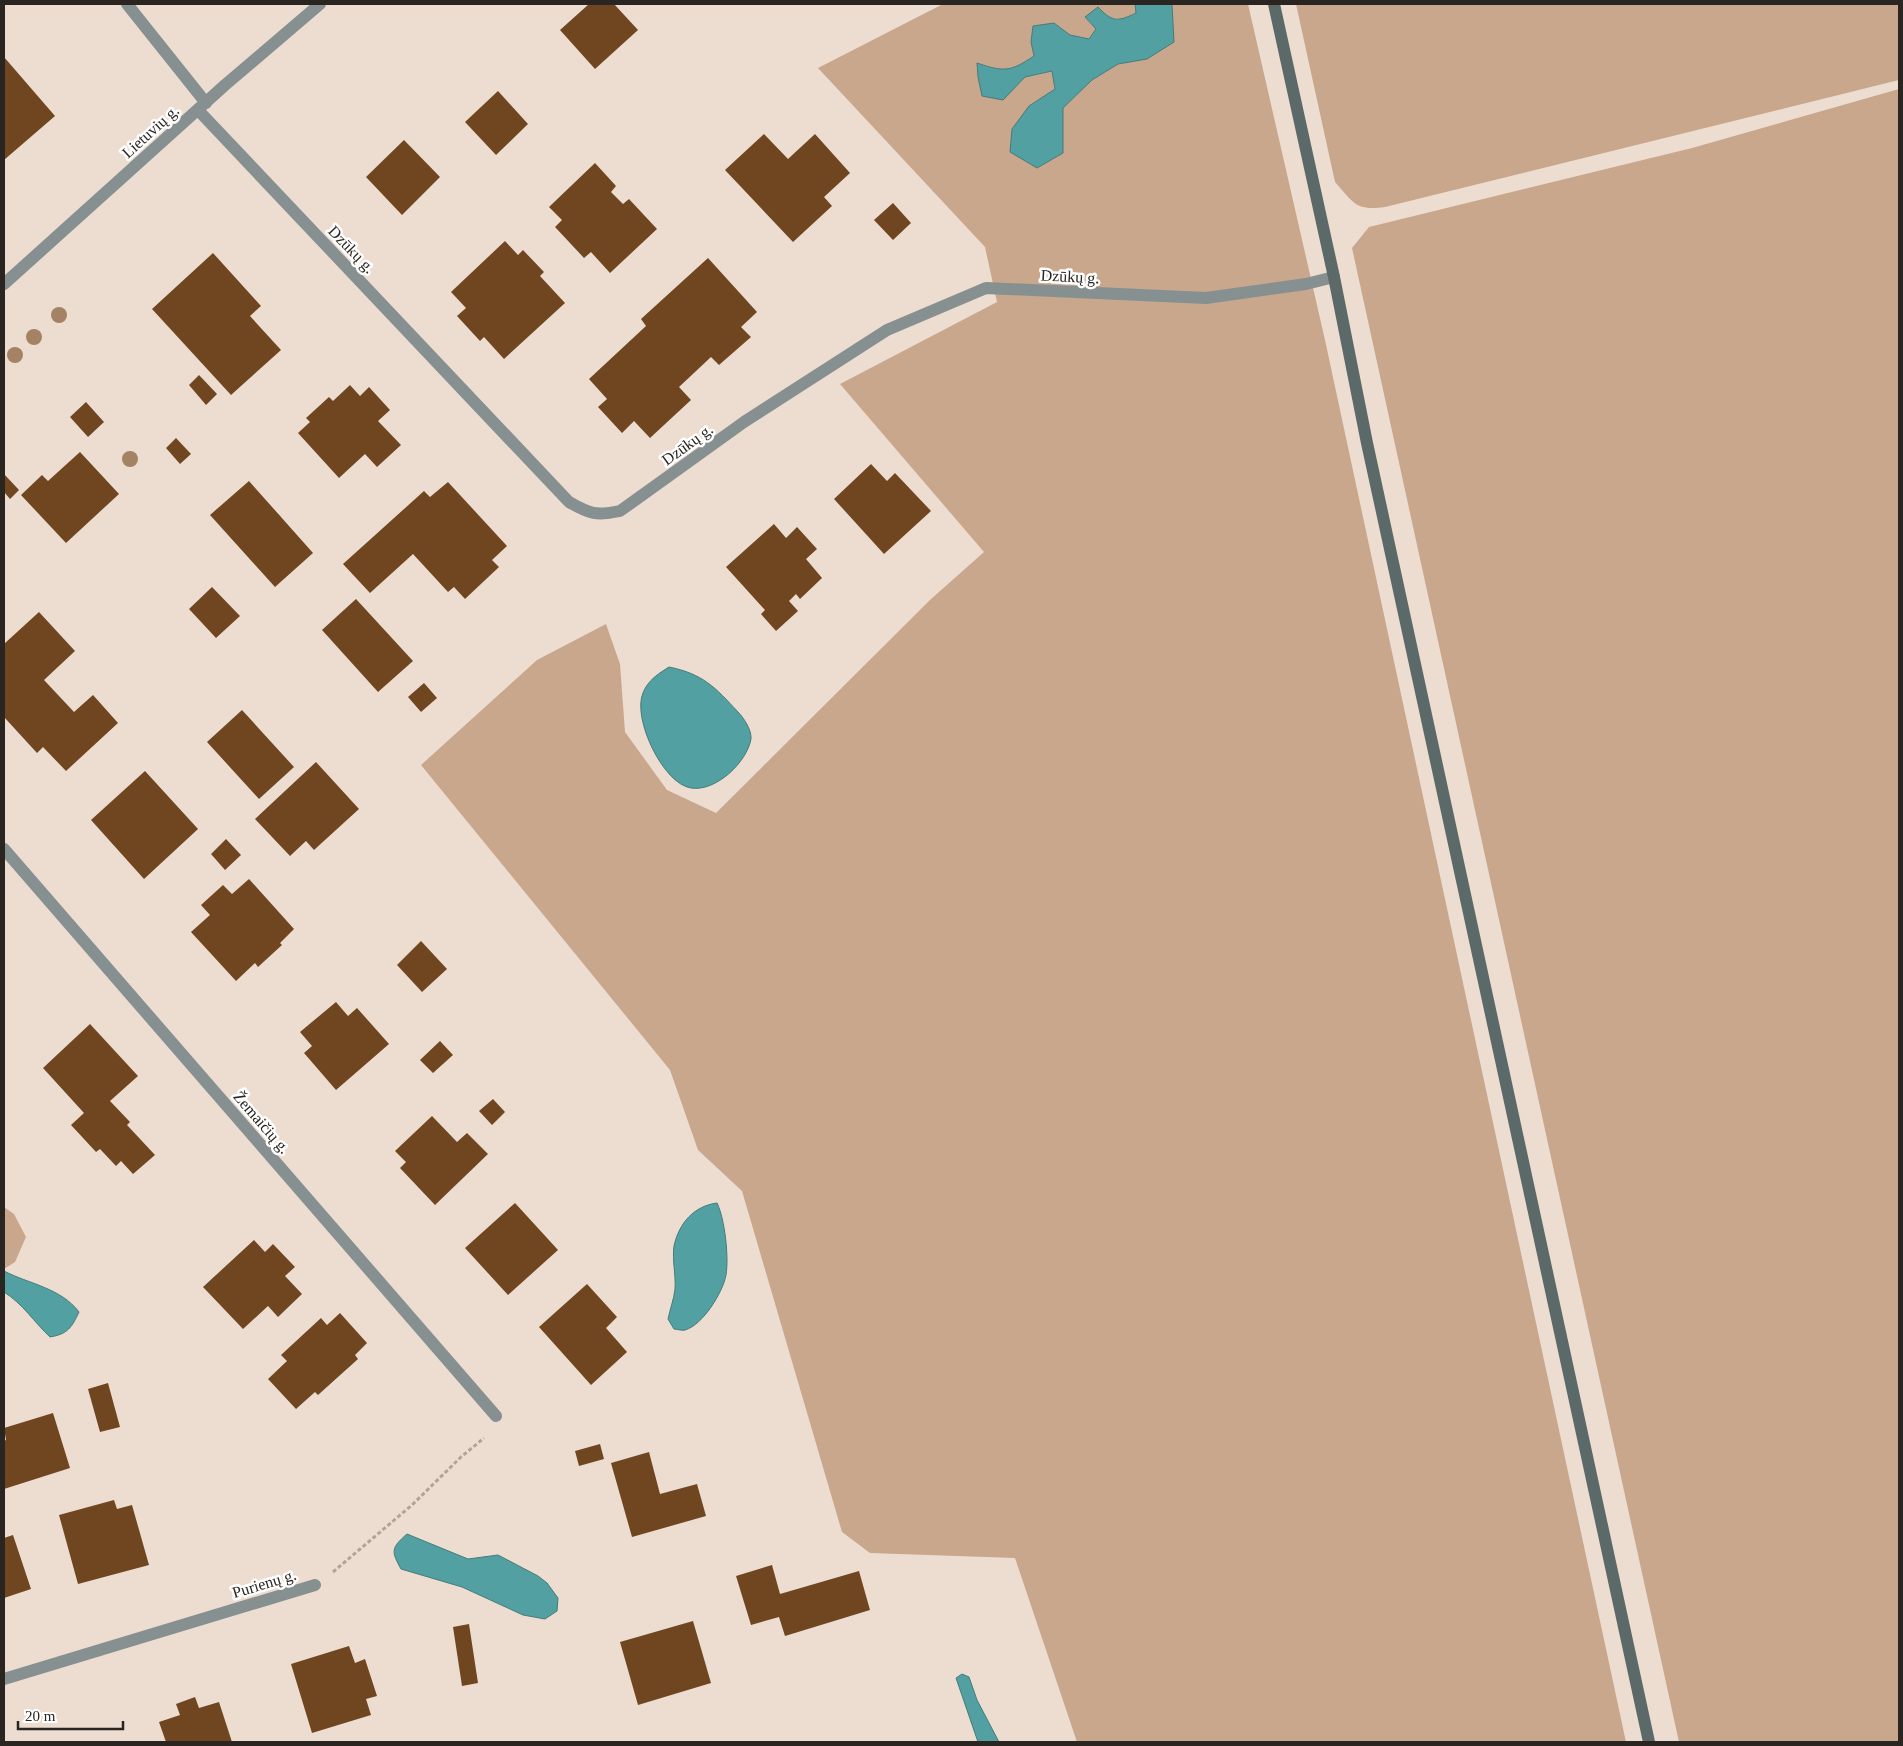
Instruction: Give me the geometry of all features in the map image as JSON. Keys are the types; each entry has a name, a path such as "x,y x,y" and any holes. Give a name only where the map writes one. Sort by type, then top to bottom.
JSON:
{"main road":[{"path":"1274,4 1334,277 1367,443 1649,1742"}],"street":[{"name":"Dzūkų g.","path":"127,4 202,106 569,502 588,512 605,514 620,511 744,422 887,330 986,288 1206,298 1306,284 1334,277"},
{"name":"Lietuvių g.","path":"4,284 202,106 320,4"},
{"name":"Žemaičių g.","path":"4,849 496,1416"},
{"name":"Purienų g.","path":"4,1679 315,1585"}],"path":[{"name":"Purienų g.","path":"315,1585 412,1505 461,1457 488,1435"}],"shaded area":[{"path":"943,4 1135,4 1136,13 1123,19 1085,17 1096,29 1089,39 1070,35 1054,23 1031,42 1034,56 1018,66 1001,69 977,63 978,77 1025,77 1052,71 1055,89 1029,106 1063,108 1092,80 1118,64 1147,59 1173,11 1172,4 1248,4 1325,340 1626,1742 1077,1742 1015,1558 870,1553 842,1532 742,1191 698,1150 670,1070 421,765 537,660 606,624 620,664 625,732 667,790 716,813 930,600 984,552 840,384 997,302 985,247 818,68"},
{"path":"1296,4 1899,4 1899,80 1385,207 1367,208 1351,200 1335,182"},
{"path":"1899,89 1899,1742 1679,1742 1352,248 1369,227 1692,148"},
{"path":"4,1207 14,1214 26,1237 15,1262 4,1269"}],"water":[{"path":"1135,4 1172,4 1174,42 1147,59 1118,64 1092,80 1063,108 1063,153 1037,168 1010,152 1012,129 1029,106 1055,89 1052,71 1025,77 1003,100 982,96 977,63 1001,69 1013,68 1034,56 1031,42 1033,26 1054,23 1070,35 1089,39 1096,29 1085,17 1098,7 1107,16 1120,19 1136,13"},
{"path":"669,667 691,673 708,683 740,714 750,732 751,739 748,748 737,766 720,780 701,788 691,788 680,784 670,775 652,748 642,718 641,704 645,688 657,675"},
{"path":"717,1203 724,1228 727,1249 727,1268 724,1282 711,1307 699,1322 685,1330 674,1329 668,1319 675,1289 674,1246 676,1238 689,1217 701,1208"},
{"path":"4,1271 44,1287 72,1304 79,1312 69,1329 61,1334 50,1337 23,1308 4,1292"},
{"path":"407,1534 468,1559 498,1555 538,1576 547,1583 558,1598 557,1611 545,1619 523,1615 462,1587 401,1569 395,1558 394,1550 395,1546"},
{"path":"962,1674 969,1677 977,1700 999,1742 978,1742 956,1678"}],"building":[{"path":"589,4 614,4 638,30 595,69 560,30"},
{"path":"4,57 55,116 4,160"},
{"path":"498,91 528,124 496,155 465,122"},
{"path":"764,134 788,159 815,134 850,173 824,197 832,206 793,242 725,170"},
{"path":"404,140 440,177 402,215 366,177"},
{"path":"595,163 616,186 611,192 623,204 629,199 657,229 610,273 591,252 584,258 555,227 562,220 549,207"},
{"path":"893,203 911,223 893,240 874,220"},
{"path":"505,241 518,255 523,250 544,272 540,276 565,303 504,359 484,337 480,341 457,316 466,308 451,292"},
{"path":"213,253 261,306 250,316 281,350 231,395 152,309"},
{"path":"708,258 757,312 741,327 751,337 719,365 711,357 679,387 691,400 650,438 634,421 622,433 598,407 607,399 589,379 646,326 641,319"},
{"path":"199,375 217,394 206,405 189,385"},
{"path":"350,385 360,396 369,387 390,410 378,421 401,445 377,467 365,454 339,478 298,433 310,422 306,418 329,397 333,401"},
{"path":"86,402 104,422 88,437 70,417"},
{"path":"176,438 191,454 180,464 166,448"},
{"path":"80,452 119,494 66,543 21,495 42,475 48,481"},
{"path":"871,464 887,481 895,473 931,511 884,554 834,499"},
{"path":"4,474 19,490 10,499 4,492"},
{"path":"249,481 313,553 275,587 210,515"},
{"path":"448,482 507,546 492,560 499,567 465,599 454,587 448,592 413,554 370,593 343,564 424,491 430,497"},
{"path":"774,524 786,538 797,527 817,549 806,559 822,578 800,599 796,594 789,601 798,611 776,631 761,614 765,610 726,567"},
{"path":"212,587 240,616 216,638 189,609"},
{"path":"356,599 413,661 378,692 322,630"},
{"path":"39,612 75,651 44,680 74,712 93,695 118,723 66,771 43,747 37,753 4,717 4,644"},
{"path":"424,683 437,698 421,712 408,697"},
{"path":"242,710 294,767 259,799 207,742"},
{"path":"316,762 359,809 314,850 306,841 290,856 255,819"},
{"path":"145,771 198,829 144,879 91,820"},
{"path":"226,839 241,855 225,870 211,854"},
{"path":"249,879 294,929 280,943 282,945 258,967 255,963 236,981 191,932 210,915 201,905 223,885 232,894"},
{"path":"421,941 447,969 422,992 397,965"},
{"path":"336,1002 348,1016 357,1008 389,1044 336,1090 304,1053 312,1046 300,1032"},
{"path":"90,1024 138,1076 110,1101 130,1122 127,1125 155,1155 133,1174 121,1161 116,1166 100,1149 96,1152 71,1125 84,1113 43,1068"},
{"path":"440,1041 453,1055 433,1073 420,1060"},
{"path":"493,1099 505,1112 492,1125 479,1111"},
{"path":"432,1116 457,1142 467,1133 488,1154 435,1205 400,1168 406,1162 395,1151"},
{"path":"515,1203 558,1250 508,1295 465,1248"},
{"path":"254,1240 265,1252 273,1244 295,1267 285,1276 302,1294 278,1317 268,1306 243,1329 203,1287"},
{"path":"587,1284 617,1317 606,1328 627,1352 591,1385 539,1327"},
{"path":"340,1313 367,1343 355,1355 358,1359 318,1395 315,1392 296,1409 268,1379 287,1361 281,1355 321,1318 327,1325"},
{"path":"108,1383 120,1427 100,1432 88,1389"},
{"path":"53,1413 70,1468 4,1489 4,1441 6,1440 4,1428"},
{"path":"600,1444 604,1459 579,1466 575,1451"},
{"path":"649,1452 660,1494 697,1484 706,1516 632,1537 611,1463"},
{"path":"114,1500 117,1509 132,1505 149,1565 78,1584 59,1515"},
{"path":"13,1535 31,1589 4,1598 4,1538"},
{"path":"772,1565 780,1594 859,1571 870,1610 785,1636 779,1617 751,1625 736,1576"},
{"path":"693,1621 711,1683 638,1705 620,1642"},
{"path":"469,1624 478,1683 462,1686 453,1627"},
{"path":"349,1646 355,1663 365,1659 377,1696 366,1699 371,1715 312,1733 291,1664"},
{"path":"195,1697 199,1708 219,1702 232,1742 166,1742 159,1722 180,1715 176,1704"}]}
